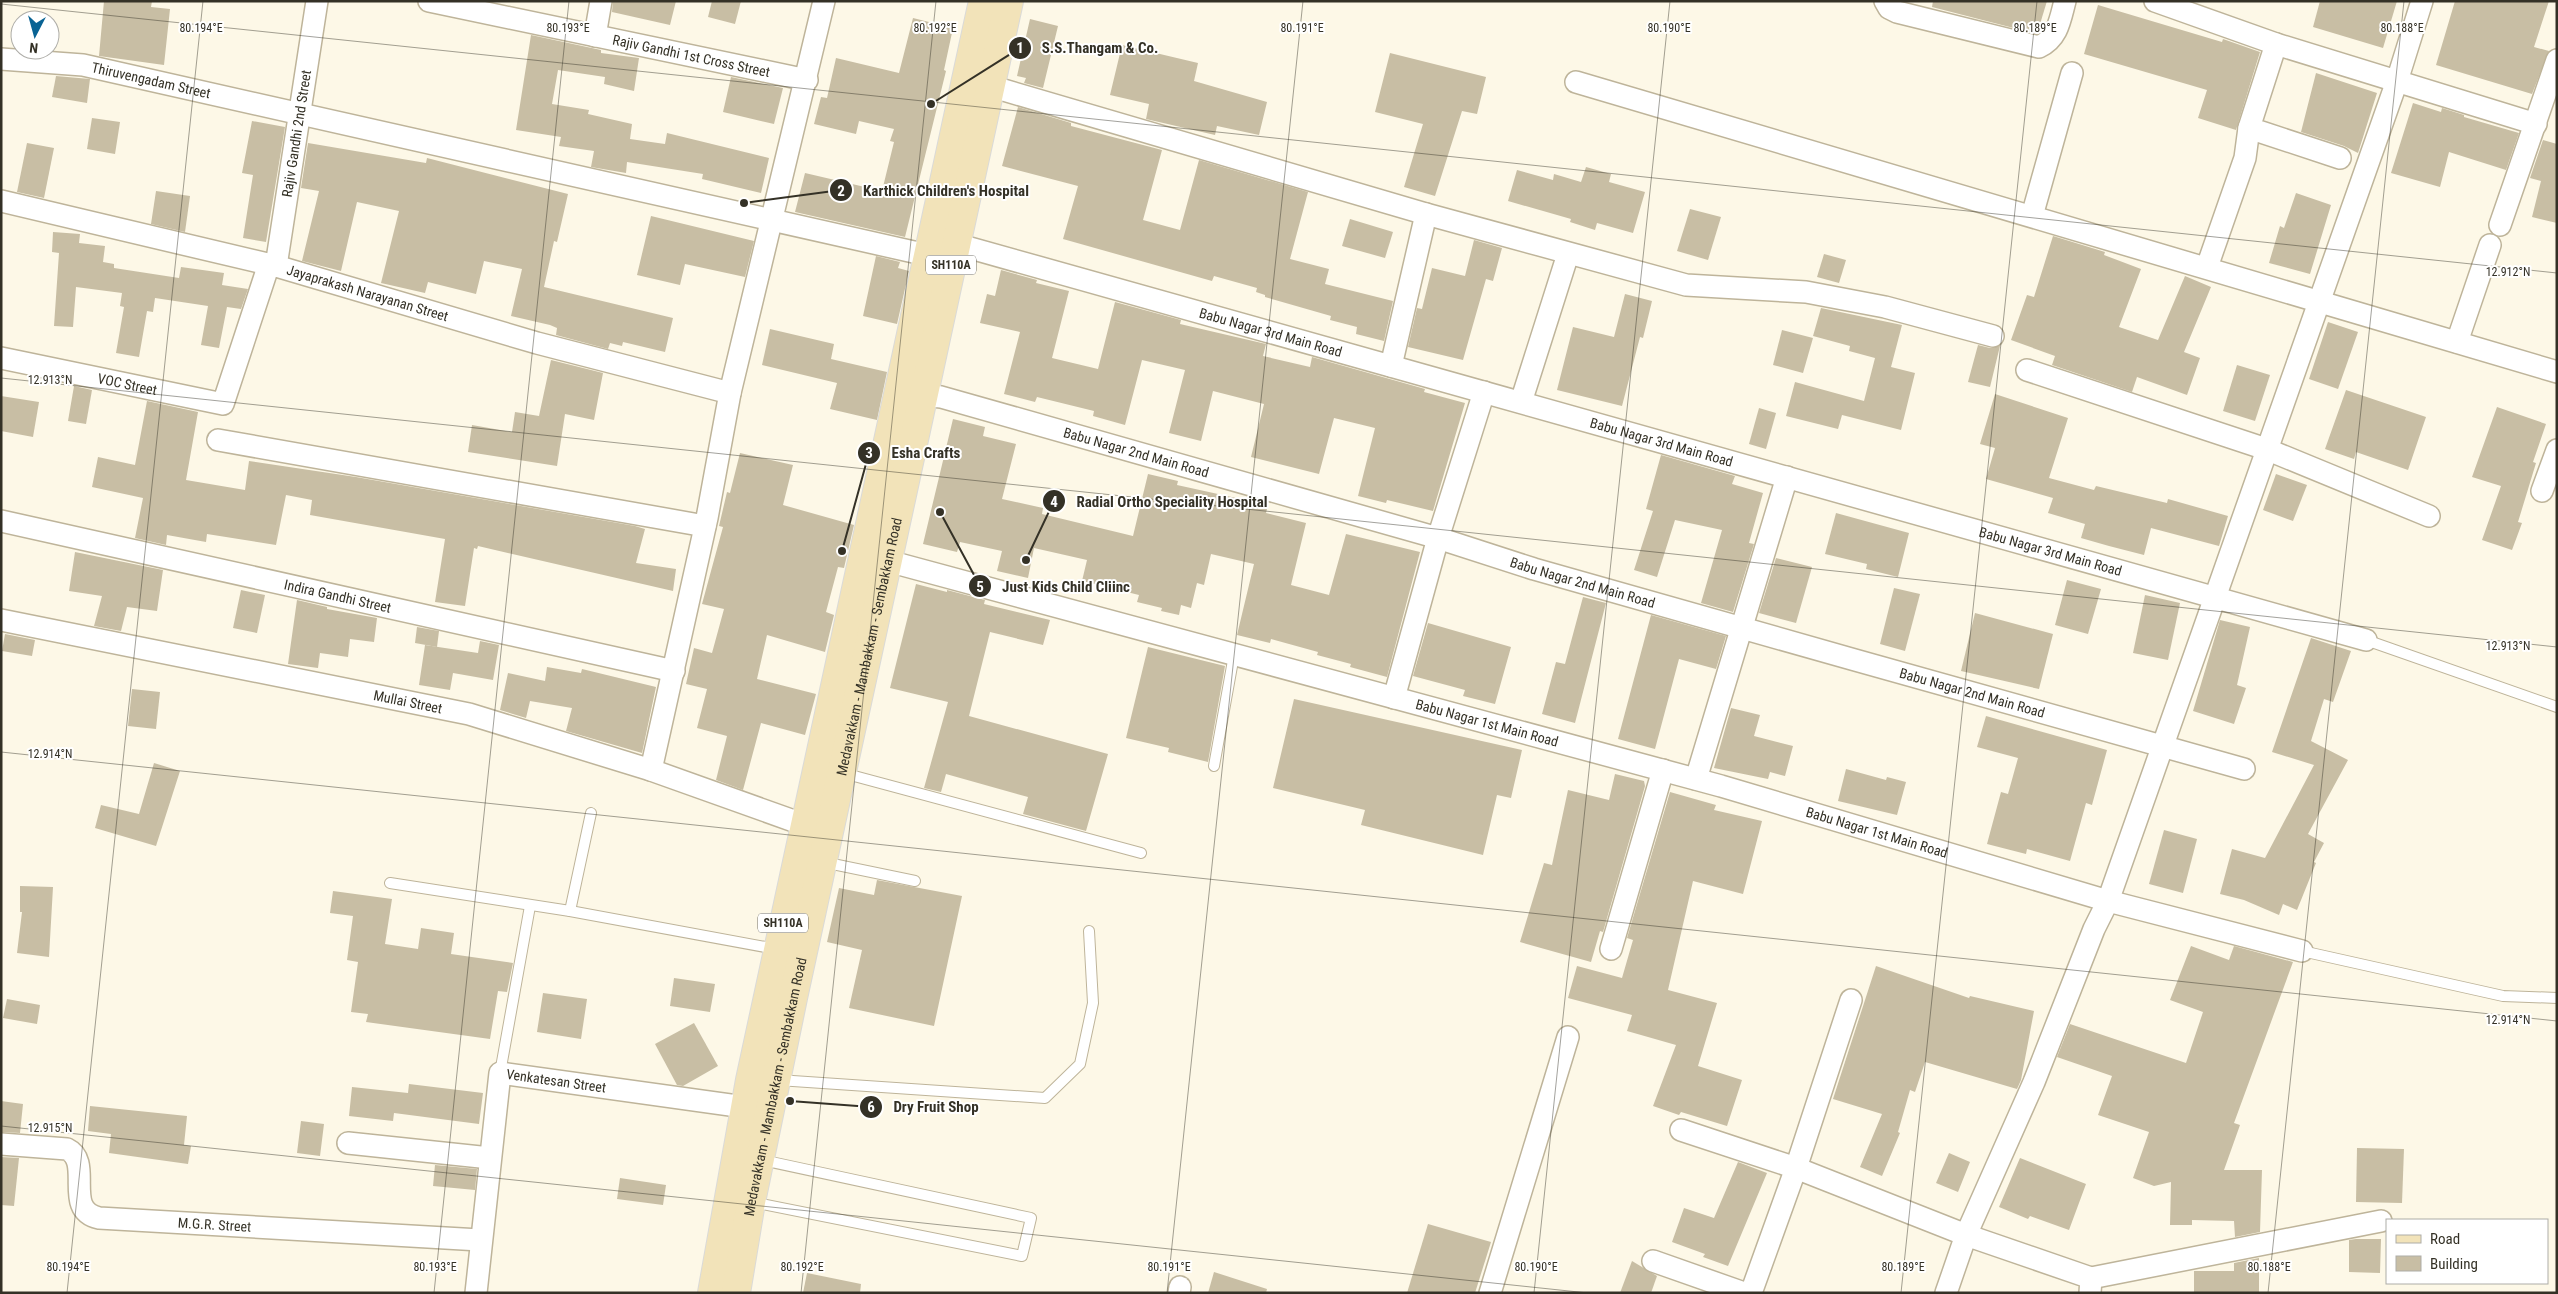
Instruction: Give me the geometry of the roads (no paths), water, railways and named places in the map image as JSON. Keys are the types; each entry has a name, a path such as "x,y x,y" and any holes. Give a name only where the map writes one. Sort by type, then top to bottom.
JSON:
{"main road":[{"name":"Medavakkam - Mambakkam - Sembakkam Road","path":"712,1293 757,1109 790,952 822,862 841,773 875,558 938,246 983,1"},
{"name":"Medavakkam - Mambakkam - Sembakkam Road","path":"736,1293 760,1160 757,1109 777,1080 805,825 875,558 923,395 938,246 990,86 1009,1"}],"street":[{"name":"Rajiv Gandhi 2nd Street","path":"224,404 273,265 317,1"},
{"name":"Rajiv Gandhi 1st Cross Street","path":"429,1 807,80"},
{"path":"595,36 601,1"},
{"path":"651,770 705,526 730,393 771,220 807,80 824,1"},
{"path":"1885,1 1889,8 1897,12 2039,47 2049,43 2055,36 2065,1"},
{"path":"2155,1 2276,44 2536,124"},
{"path":"1946,1293 1966,1235 2034,1082 2108,901 2318,300 2397,81 2422,1"},
{"path":"2207,267 2245,158 2249,128 2276,44"},
{"name":"Thiruvengadam Street","path":"1,60 83,65 299,116 771,220"},
{"path":"2500,225 2557,60"},
{"path":"2032,216 2072,72"},
{"path":"1576,82 2557,372"},
{"path":"990,86 1426,214 1686,285 1806,292 1885,307 1993,336"},
{"path":"2249,128 2340,158"},
{"name":"Jayaprakash Narayanan Street","path":"1,201 273,265 537,343 730,393"},
{"path":"1391,366 1426,214"},
{"name":"Babu Nagar 3rd Main Road","path":"771,220 938,246 1391,366 2366,640"},
{"path":"2457,342 2490,245"},
{"path":"1521,402 1568,254"},
{"name":"VOC Street","path":"1,358 224,404"},
{"path":"2027,370 2266,449 2430,516"},
{"path":"1394,698 1438,538 1484,392"},
{"name":"Babu Nagar 2nd Main Road","path":"923,395 941,397 1438,538 1534,569 2244,769"},
{"path":"218,440 705,526"},
{"path":"2542,491 2557,450"},
{"path":"1696,779 1786,477"},
{"name":"Indira Gandhi Street","path":"1,521 674,671"},
{"name":"Babu Nagar 1st Main Road","path":"875,558 1696,779 2108,901 2302,951"},
{"name":"Mullai Street","path":"1,620 469,714 651,770 805,825"},
{"path":"1612,948 1663,770"},
{"path":"1751,1293 1796,1168 1851,1000"},
{"path":"1490,1293 1568,1037"},
{"name":"Venkatesan Street","path":"476,1293 480,1240 500,1073 757,1109"},
{"path":"1681,1130 1796,1168 2090,1285 2381,1221"},
{"path":"348,1143 490,1158"},
{"name":"M.G.R. Street","path":"1,1144 67,1149 73,1152 78,1158 80,1194 85,1211 90,1216 99,1218 480,1240"},
{"path":"1654,1262 1744,1293"}],"lane":[{"path":"2366,640 2557,707"},
{"path":"1214,766 1234,655"},
{"path":"841,773 1141,853"},
{"path":"570,911 591,813"},
{"path":"822,862 915,881"},
{"path":"390,883 570,911 790,952"},
{"path":"500,1073 530,906"},
{"path":"777,1080 1045,1098 1080,1064 1093,1003 1090,932"},
{"path":"2302,951 2504,996 2557,998"},
{"path":"751,1202 1022,1256 1031,1218 760,1160"}],"place":[{"name":"S.S.Thangam & Co.","path":"931,104"},
{"name":"Karthick Children's Hospital","path":"744,203"},
{"name":"Just Kids Child Cliinc","path":"940,512"},
{"name":"Esha Crafts","path":"842,551"},
{"name":"Radial Ortho Speciality Hospital","path":"1026,560"},
{"name":"Dry Fruit Shop","path":"790,1101"}]}
